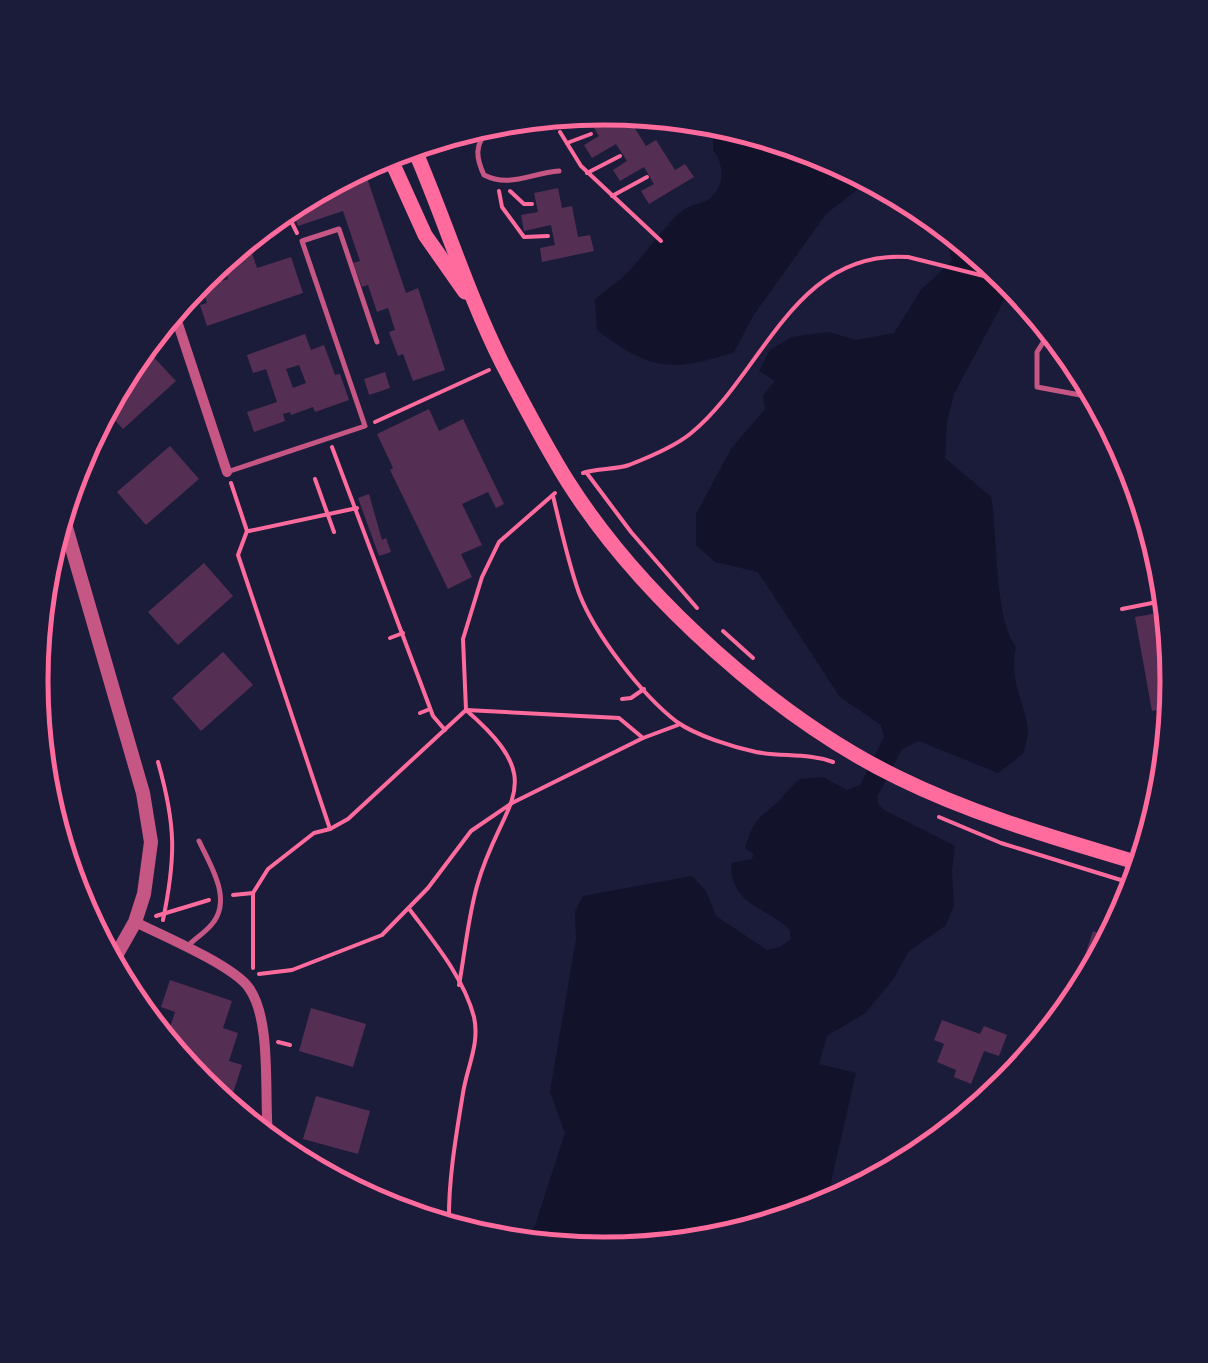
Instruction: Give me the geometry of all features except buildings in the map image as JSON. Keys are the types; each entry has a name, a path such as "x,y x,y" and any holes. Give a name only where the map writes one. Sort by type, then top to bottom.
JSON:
{"main road":[{"path":"417,158 476,308 569,483 616,547 676,612 742,675 793,715 864,760 1002,822 1131,861"},
{"path":"394,166 425,234 476,308"}],"street":[{"path":"178,324 227,472"},
{"path":"67,533 147,812 150,866 135,922 118,953"},
{"path":"135,922 222,968 250,988 262,1030 267,1125"}],"lane":[{"path":"480,139 478,162 484,175 500,182 540,172 559,172"},
{"path":"227,472 365,426 302,241 340,229 377,342"},
{"path":"1044,341 1037,352 1037,387 1081,395"},
{"path":"186,948 213,924 220,906 218,886 199,841"}],"path":[{"path":"558,127 587,172 662,241"},
{"path":"567,143 591,134"},
{"path":"587,172 620,156"},
{"path":"612,196 647,178"},
{"path":"500,182 514,197 532,204"},
{"path":"500,182 502,207 524,236 548,236"},
{"path":"291,222 294,230"},
{"path":"704,616 631,532 586,472 626,466 688,436 719,406 764,341 824,280 866,261 891,256 986,277"},
{"path":"365,426 502,363"},
{"path":"330,440 430,709 444,730"},
{"path":"227,472 247,531 238,555 330,829"},
{"path":"316,479 334,532"},
{"path":"459,985 477,884 512,803 516,778 508,752 466,710 463,638 482,577 498,542 552,495 580,595 592,618 644,689 680,724 756,752 814,756 843,768"},
{"path":"247,531 357,508"},
{"path":"1122,609 1155,602"},
{"path":"719,628 762,665"},
{"path":"390,638 403,633"},
{"path":"622,699 644,689"},
{"path":"420,713 430,709"},
{"path":"643,738 619,718 466,710 348,819 314,833 268,868 253,892 254,974 292,970 382,934 409,908 471,831 512,803 643,738 680,724"},
{"path":"391,766 398,772"},
{"path":"409,908 445,957 473,1014 476,1040 461,1106 449,1215"}],"shaded area":[{"path":"713,136 748,144 817,167 860,187 826,214 753,316 734,352 677,365 647,360 597,330 595,300 627,273 682,211 715,193 721,172 713,150"},
{"path":"948,244 1006,297 954,394 947,422 945,458 991,497 1000,598 1016,647 1016,681 1028,730 1023,754 998,773 919,741 902,749 877,797 884,810 955,846 954,905 946,925 909,951 892,981 865,1013 827,1036 819,1064 856,1073 829,1191 748,1219 677,1233 604,1238 533,1233 565,1133 550,1092 576,939 575,911 583,896 692,876 706,891 716,916 767,950 780,947 790,940 790,930 743,897 732,877 731,863 752,859 754,854 745,848 753,826 800,779 823,777 847,790 860,785 884,737 881,725 840,697 758,572 715,562 696,545 696,514 731,449 765,409 763,395 775,381 759,371 770,350 792,337 829,332 856,340 894,333 921,290 952,261"}]}
